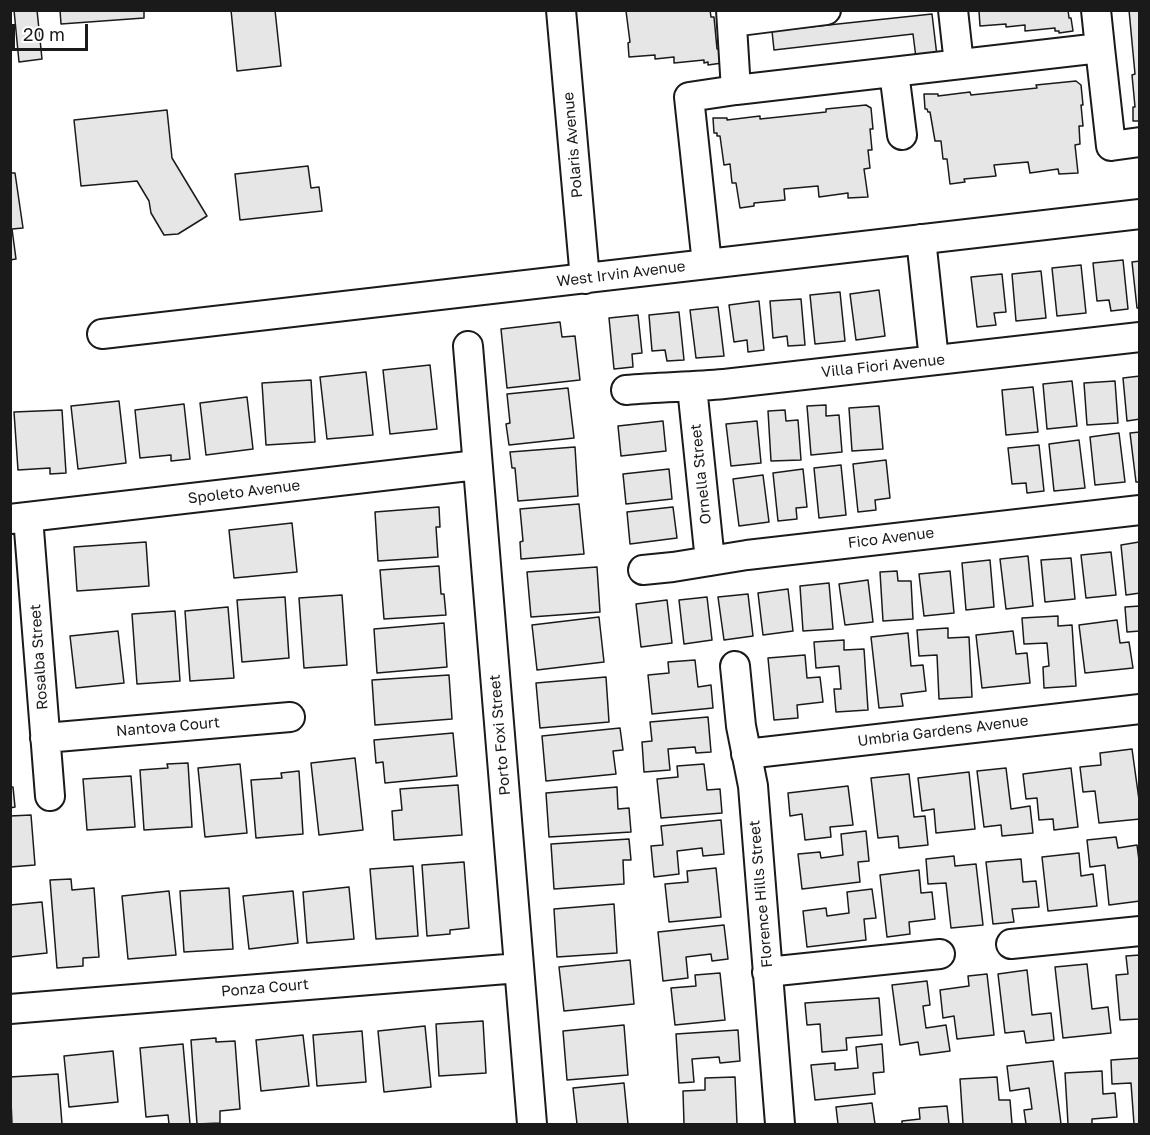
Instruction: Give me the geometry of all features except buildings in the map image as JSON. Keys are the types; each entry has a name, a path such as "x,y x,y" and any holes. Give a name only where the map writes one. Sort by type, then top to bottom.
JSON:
{"street":[{"name":"Polaris Avenue","path":"561,10 585,279"},
{"path":"736,90 731,16 826,10"},
{"path":"953,10 959,64"},
{"path":"1096,10 1111,146 1140,142"},
{"path":"707,264 689,97 1100,48"},
{"path":"894,72 902,135"},
{"name":"West Irvin Avenue","path":"102,333 1140,214"},
{"path":"921,239 934,360"},
{"name":"Villa Fiori Avenue","path":"626,390 692,387 1140,336"},
{"name":"Porto Foxi Street","path":"468,346 532,1125"},
{"name":"Ornella Street","path":"692,387 710,561"},
{"name":"Spoleto Avenue","path":"20,518 477,465"},
{"name":"Fico Avenue","path":"643,570 747,555 1140,510"},
{"name":"Rosalba Street","path":"20,518 50,796"},
{"name":"Florence Hills Street","path":"735,666 741,726 753,786 780,1125"},
{"name":"Umbria Gardens Avenue","path":"746,754 1140,709"},
{"name":"Nantova Court","path":"45,738 290,717"},
{"path":"1011,944 1140,931"},
{"path":"768,972 940,954"},
{"name":"Ponza Court","path":"10,1009 519,968"}]}
